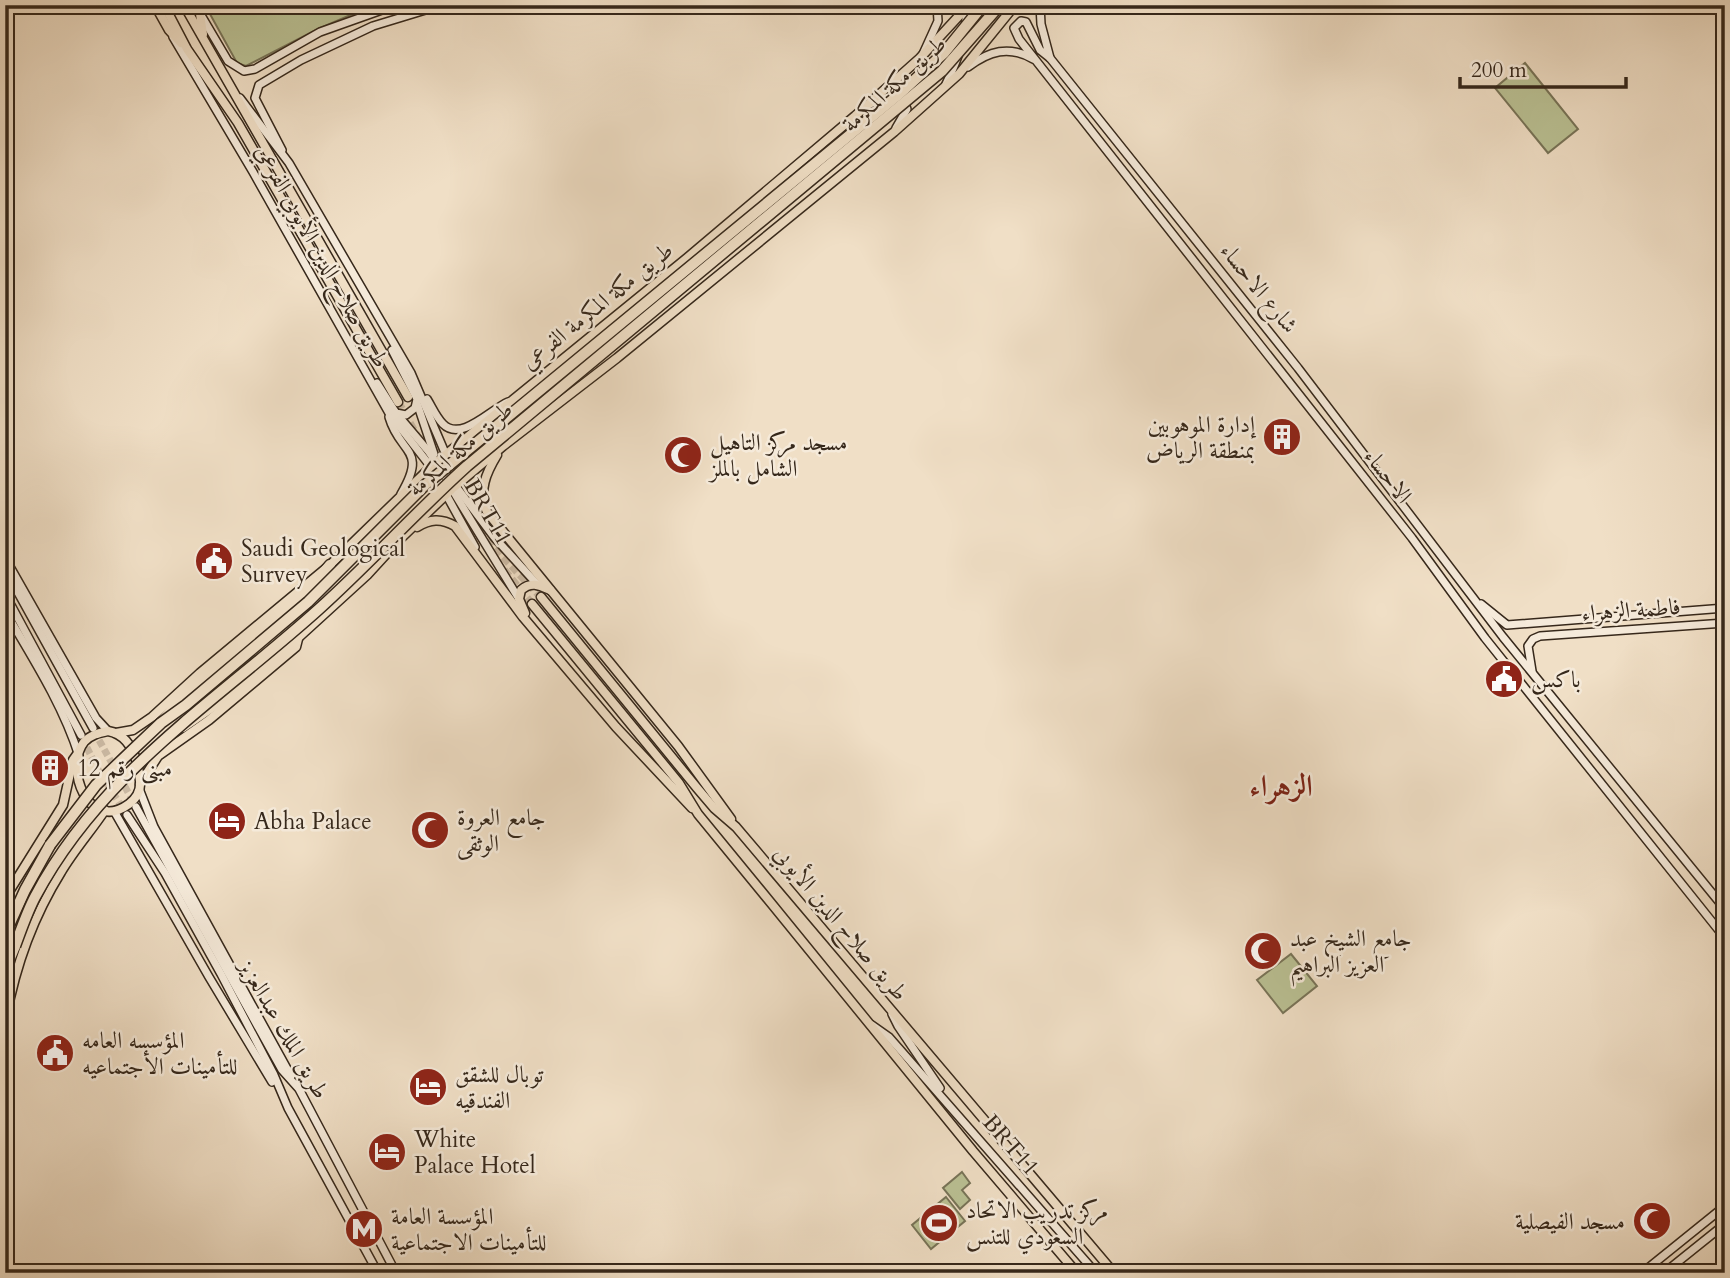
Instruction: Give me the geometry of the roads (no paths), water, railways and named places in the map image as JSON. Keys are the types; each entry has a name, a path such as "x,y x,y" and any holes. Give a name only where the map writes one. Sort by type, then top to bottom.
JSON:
{"highway":[{"name":"طريق مكة المكرمة","path":"5,934 50,845 96,785 161,723 308,602 425,485 897,96 944,53 983,5"},
{"name":"طريق مكة المكرمة","path":"5,970 34,898 64,849 111,789 166,738 318,610 415,513 467,466 942,71 1000,5"},
{"path":"161,723 191,688 307,592 330,565"}],"main road":[{"path":"155,5 169,30 187,49"},
{"path":"164,5 187,49 238,123 398,402"},
{"path":"184,5 408,397"},
{"path":"195,5 228,61 244,71 255,69 320,32 396,5"},
{"path":"289,163 255,94 257,87 301,60 373,26 442,5"},
{"path":"920,58 938,21 937,5"},
{"path":"959,74 1015,5"},
{"path":"1037,5 1050,58"},
{"path":"944,88 962,44 967,7"},
{"name":"طريق مكة المكرمة الفرعي","path":"112,732 133,730 143,724 330,565 438,461 697,250 869,105 920,58 967,7"},
{"path":"1009,10 1014,28"},
{"path":"200,14 204,41"},
{"name":"شارع الاحساء","path":"1014,28 1021,21 1026,22 1040,50 1050,58 1298,368 1503,637 1532,671"},
{"name":"الاحساء","path":"1014,28 1019,39 1412,538 1485,638 1725,938"},
{"name":"طريق صلاح الدين الأيوبي الفرعي","path":"169,30 253,172 359,362 392,413"},
{"path":"291,48 293,56 301,60"},
{"path":"166,738 222,701 299,637 367,575 451,490 894,132 978,59 993,52 1011,50 1036,60"},
{"name":"طريق صلاح الدين الأيوبي الفرعي","path":"235,92 289,163 411,373 438,461 485,566 508,598 616,727 698,814"},
{"path":"869,105 893,95 903,99 907,109 894,132"},
{"name":"BRT11","path":"390,341 395,359 413,392 431,449 451,490 519,599"},
{"path":"411,373 442,423 451,429 461,430 468,427 512,400"},
{"path":"512,400 497,421 500,429 508,436 520,433"},
{"path":"401,494 410,479 413,462 392,425 392,413 410,413 417,403"},
{"name":"BRT11","path":"392,413 438,461"},
{"path":"503,446 483,487 484,505 498,526 686,757 736,827"},
{"name":"طريق صلاح الدين الأيوبي الفرعي","path":"438,461 451,490"},
{"name":"BRT11","path":"451,490 537,584"},
{"path":"400,539 429,521 444,520 455,526 485,566"},
{"path":"5,558 96,718 128,743 134,752 140,788 154,827 299,1089"},
{"path":"5,569 93,728"},
{"path":"531,625 519,599 520,593 525,587 537,584 552,591"},
{"path":"5,594 80,735"},
{"name":"طريق صلاح الدين الأيوبي","path":"541,597 697,789 736,827 1114,1273"},
{"path":"1477,603 1486,606 1507,625 1725,608"},
{"name":"طريق صلاح الدين الأيوبي","path":"532,604 679,783 698,814 972,1151 1077,1273"},
{"path":"5,611 73,737 79,752 82,794 94,807 110,811 284,1099"},
{"name":"فاطمة الزهراء","path":"1532,671 1528,646 1533,639 1540,636 1725,623"},
{"path":"5,1023 30,933 72,856 110,811 133,800 158,756 209,720 296,647 299,637"},
{"path":"1532,671 1725,909"},
{"path":"5,898 63,805 73,760 86,740 93,735 112,732"},
{"name":"طريق الملك عبدالعزيز","path":"136,807 282,1070 299,1089 396,1273"},
{"name":"طريق الملك عبدالعزيز","path":"127,815 165,873 221,974 284,1099 379,1273"},
{"path":"30,858 65,828 72,830 77,838 72,856"},
{"name":"BRT11","path":"892,1014 952,1107"},
{"name":"BRT11","path":"868,1023 888,1037 952,1107 1096,1273"},
{"path":"1642,1273 1725,1206"},
{"path":"1664,1273 1725,1224"}],"tunnel":[{"path":"398,402 417,436"},
{"path":"431,439 455,483"},
{"path":"446,487 479,538"},
{"path":"476,518 494,547 541,597"},
{"path":"504,570 532,604"},
{"path":"94,731 134,803"},
{"path":"82,738 101,775 124,810"}],"place":[{"name":"إدارة الموهوبين بمنطقة الرياض","path":"1282,437"},
{"name":"مسجد مركز التاهيل الشامل بالملز","path":"683,455"},
{"name":"Saudi Geological Survey","path":"214,561"},
{"name":"باكس","path":"1504,679"},
{"name":"مبنى رقم 12","path":"50,768"},
{"name":"Abha Palace","path":"227,821"},
{"name":"جامع العروة الوثقى","path":"430,830"},
{"name":"جامع الشيخ عبد العزيز البراهيم","path":"1263,951"},
{"name":"المؤسسه العامه للتأمينات الأجتماعيه","path":"55,1053"},
{"name":"توبال للشقق الفندقيه","path":"428,1087"},
{"name":"White Palace Hotel","path":"387,1152"},
{"name":"مسجد الفيصلية","path":"1652,1221"},
{"name":"مركز تدريب الاتحاد السعودي للتنس","path":"939,1223"},
{"name":"المؤسسة العامة للتأمينات الاجتماعية","path":"364,1229"}],"district":[{"name":"الزهراء","path":"1281,786"}]}
